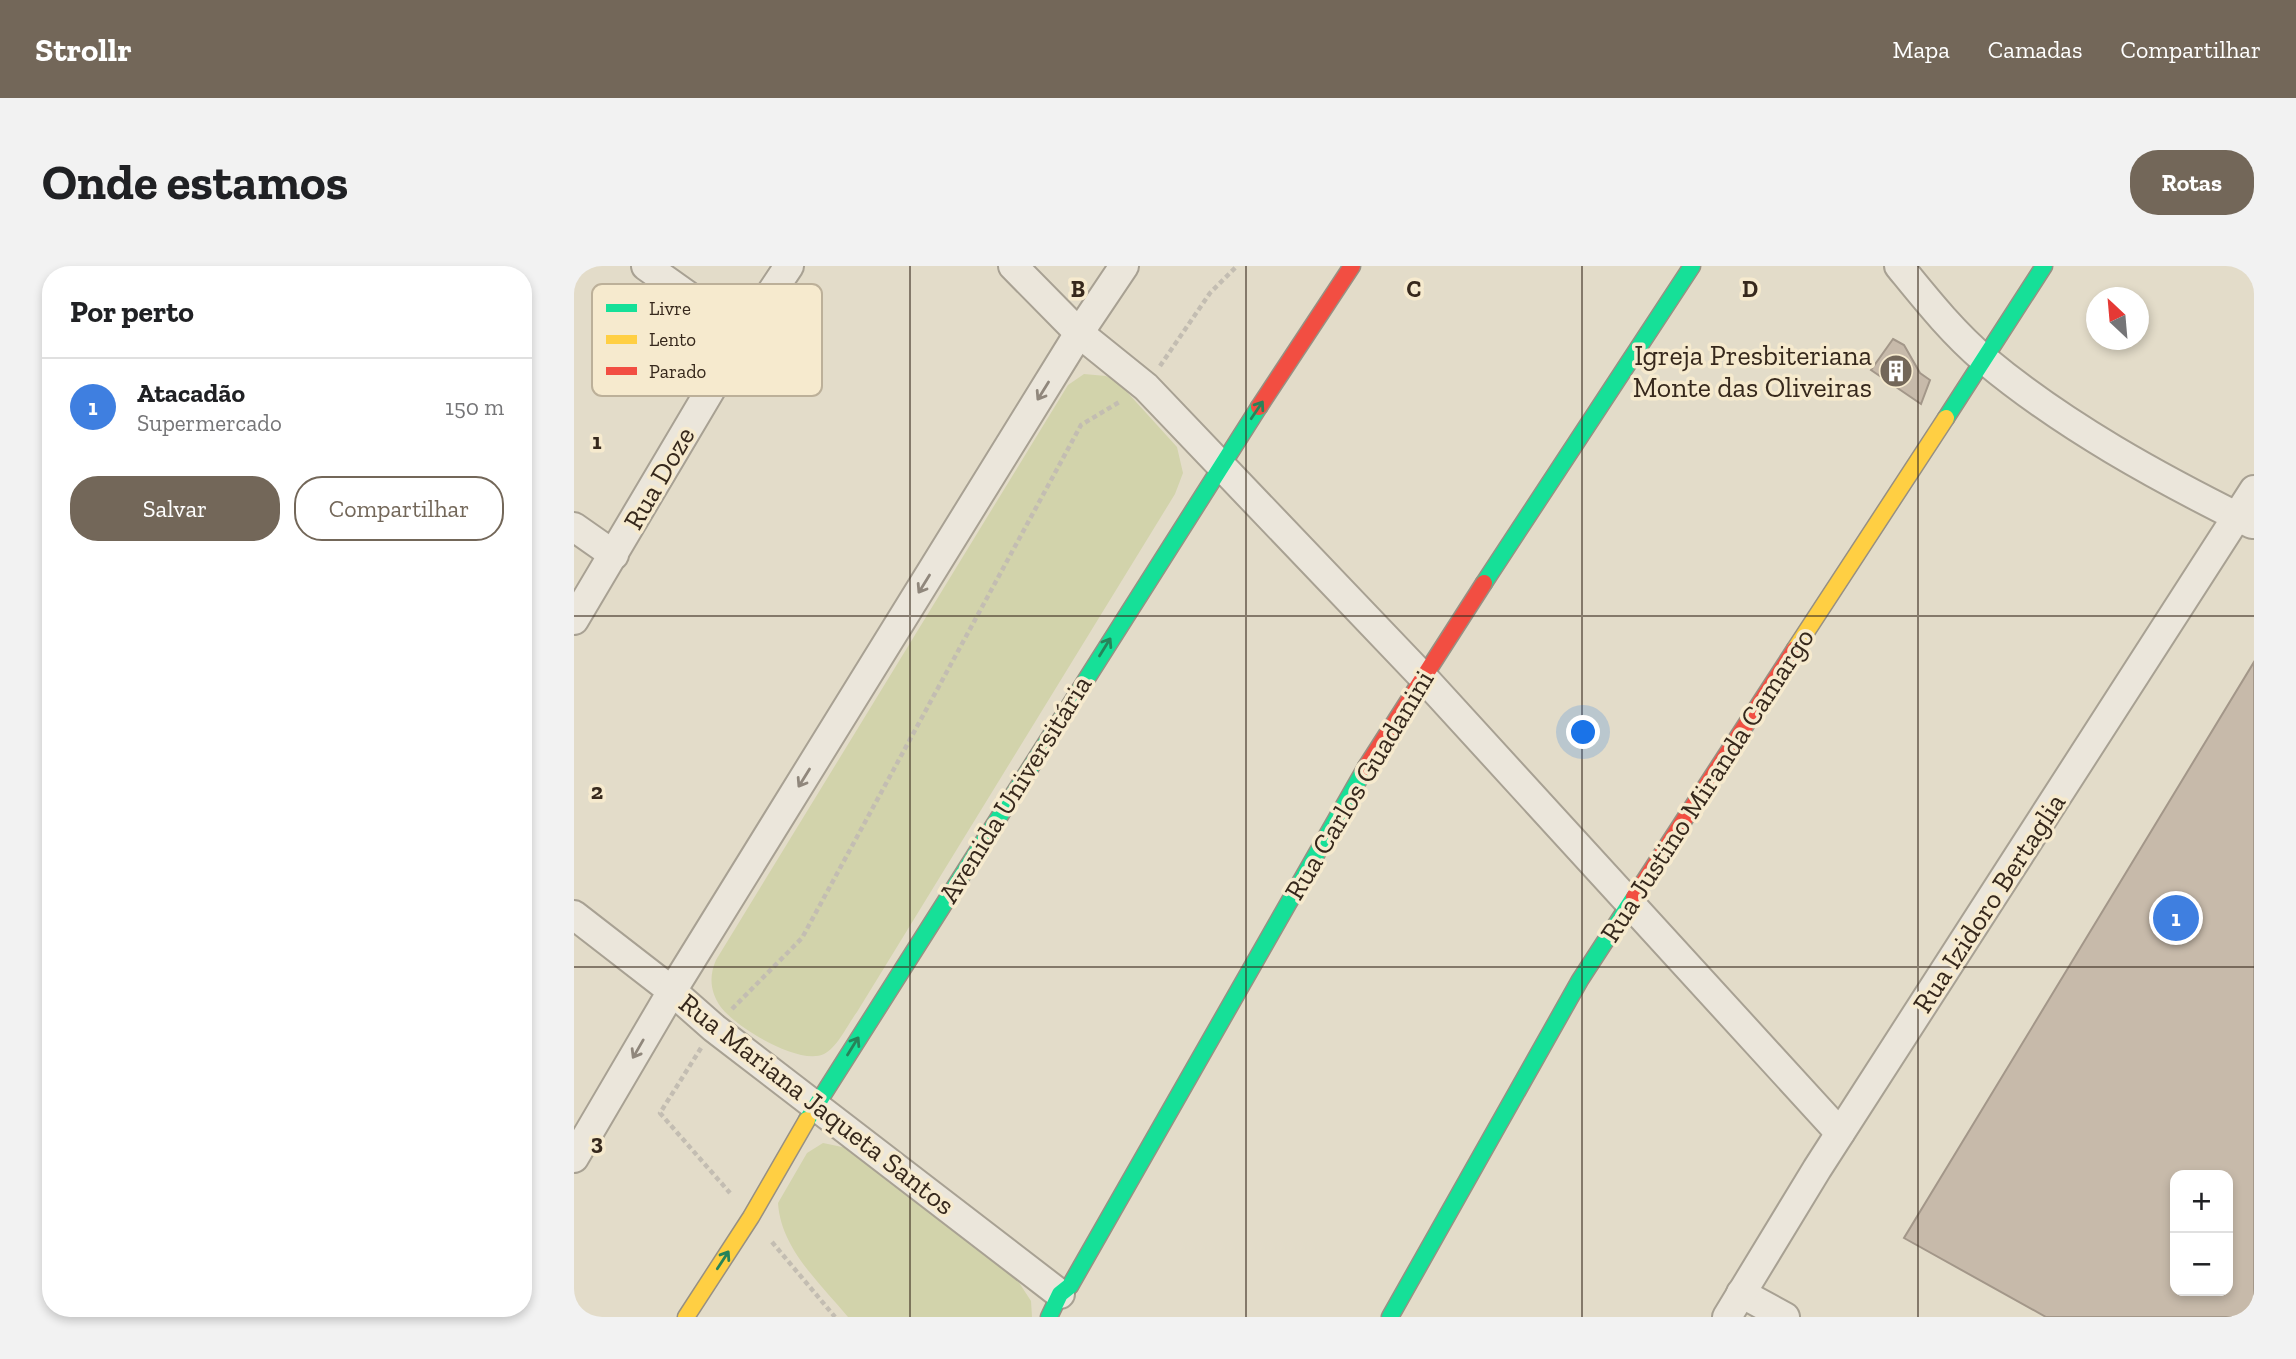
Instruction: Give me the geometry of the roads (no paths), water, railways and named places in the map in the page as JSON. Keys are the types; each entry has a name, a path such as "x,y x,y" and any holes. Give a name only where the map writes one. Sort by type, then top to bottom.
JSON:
{"street":[{"path":"646,266 671,284"},
{"name":"Rua Doze","path":"777,284 789,266"},
{"path":"1013,266 1079,333 1146,387 1219,467 1423,677 1840,1133"},
{"name":"Avenida Universitária","path":"686,1317 751,1217 816,1104 1219,467 1352,266"},
{"name":"Rua Carlos Guadanini","path":"1055,1306 1070,1286 1391,725 1692,266"},
{"path":"1899,266 1940,318 1985,360 2088,435 2245,521"},
{"name":"Rua Justino Miranda Camargo","path":"1390,1317 1580,980 2044,266"},
{"path":"574,1158 672,990 1117,270"},
{"name":"Rua Doze","path":"574,620 707,396"},
{"name":"Rua Izidoro Bertaglia","path":"1727,1317 1840,1133 2245,521 2254,489"},
{"path":"574,527 614,555"},
{"name":"Rua Mariana Jaqueta Santos","path":"574,915 672,990 714,1028 816,1104 1055,1306"},
{"path":"1741,1293 1786,1317"}],"place":[{"name":"Igreja Presbiteriana Monte das Oliveiras","path":"1896,371"},
{"name":"Atacadão","path":"2176,918"}]}
